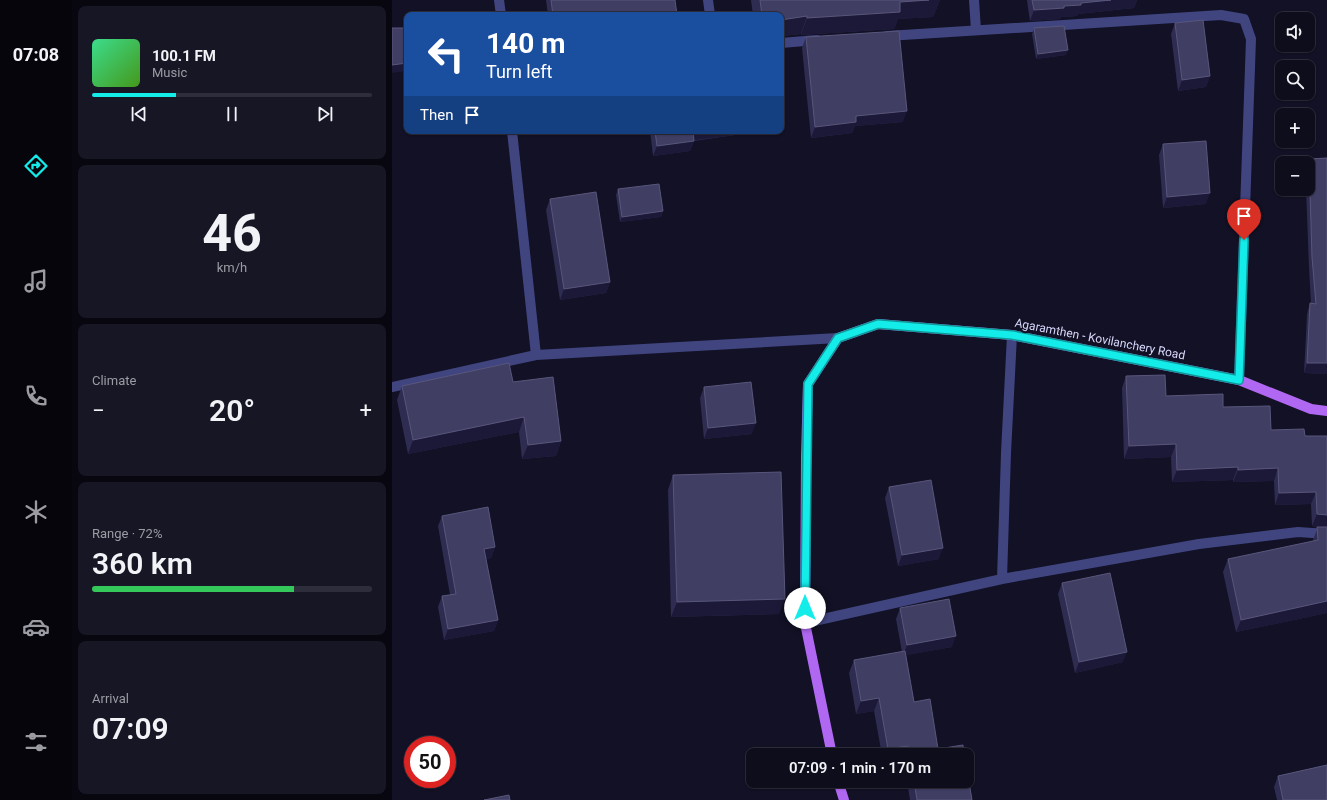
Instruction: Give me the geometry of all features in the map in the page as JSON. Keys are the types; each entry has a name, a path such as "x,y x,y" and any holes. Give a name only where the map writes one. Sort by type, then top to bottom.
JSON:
{"main road":[{"name":"Agaramthen - Kovilanchery Road","path":"838,338 878,324 1012,335 1239,380 1311,409 1327,411"},
{"path":"831,748 805,622 806,465 808,384 838,338"},
{"path":"840,788 844,800"}],"street":[{"path":"499,0 501,12"},
{"path":"708,0 710,12"},
{"path":"974,0 976,30"},
{"path":"874,37 1221,15 1244,19 1251,39 1239,380"},
{"path":"784,43 826,40"},
{"path":"512,134 536,355"},
{"path":"1002,579 1012,335"},
{"path":"392,387 536,355 838,338"},
{"path":"805,622 1002,579 1199,544 1298,532 1327,534"}],"building":[{"path":"551,0 675,0 677,12 592,12 553,12"},
{"path":"760,0 929,0 900,2 900,12 807,18 807,16 784,20 784,12 762,12"},
{"path":"1032,0 1111,0 1081,3 1081,5 1064,6 1064,8 1034,10"},
{"path":"1203,20 1210,76 1182,80 1175,23"},
{"path":"1064,26 1068,50 1038,54 1034,28"},
{"path":"392,28 404,28 404,63 392,65"},
{"path":"899,31 907,111 856,116 856,122 815,127 806,37"},
{"path":"655,134 693,134 694,141 657,146"},
{"path":"1206,141 1210,193 1167,197 1163,144"},
{"path":"1327,158 1327,363 1307,363 1310,303 1316,304 1312,257 1310,196 1315,196 1315,159"},
{"path":"659,184 663,211 622,217 618,189"},
{"path":"596,192 610,282 564,289 550,199"},
{"path":"509,363 513,382 553,377 561,441 528,445 524,417 413,440 402,386"},
{"path":"1165,375 1166,396 1223,394 1223,407 1270,406 1271,430 1304,429 1305,436 1327,436 1327,515 1317,514 1316,492 1279,493 1278,468 1238,470 1238,467 1177,470 1176,444 1129,446 1126,376"},
{"path":"751,382 756,423 708,428 704,387"},
{"path":"781,472 785,599 677,602 673,475"},
{"path":"931,480 943,548 902,555 889,487"},
{"path":"488,507 495,547 484,549 498,620 448,629 442,596 456,594 442,516"},
{"path":"1317,527 1327,527 1327,601 1241,620 1228,559 1318,540"},
{"path":"1110,573 1127,652 1079,662 1062,583"},
{"path":"949,599 956,636 907,645 900,608"},
{"path":"905,651 914,702 930,699 938,748 908,748 908,746 888,748 879,698 861,701 854,660"},
{"path":"963,745 963,748 944,748"},
{"path":"1327,765 1327,800 1283,800 1278,776"},
{"path":"915,788 970,788 972,800 917,800"},
{"path":"509,795 510,800 484,800"}],"route":[{"path":"805,608 808,384 838,338 878,324 1012,335 1239,380 1244,240"}]}
